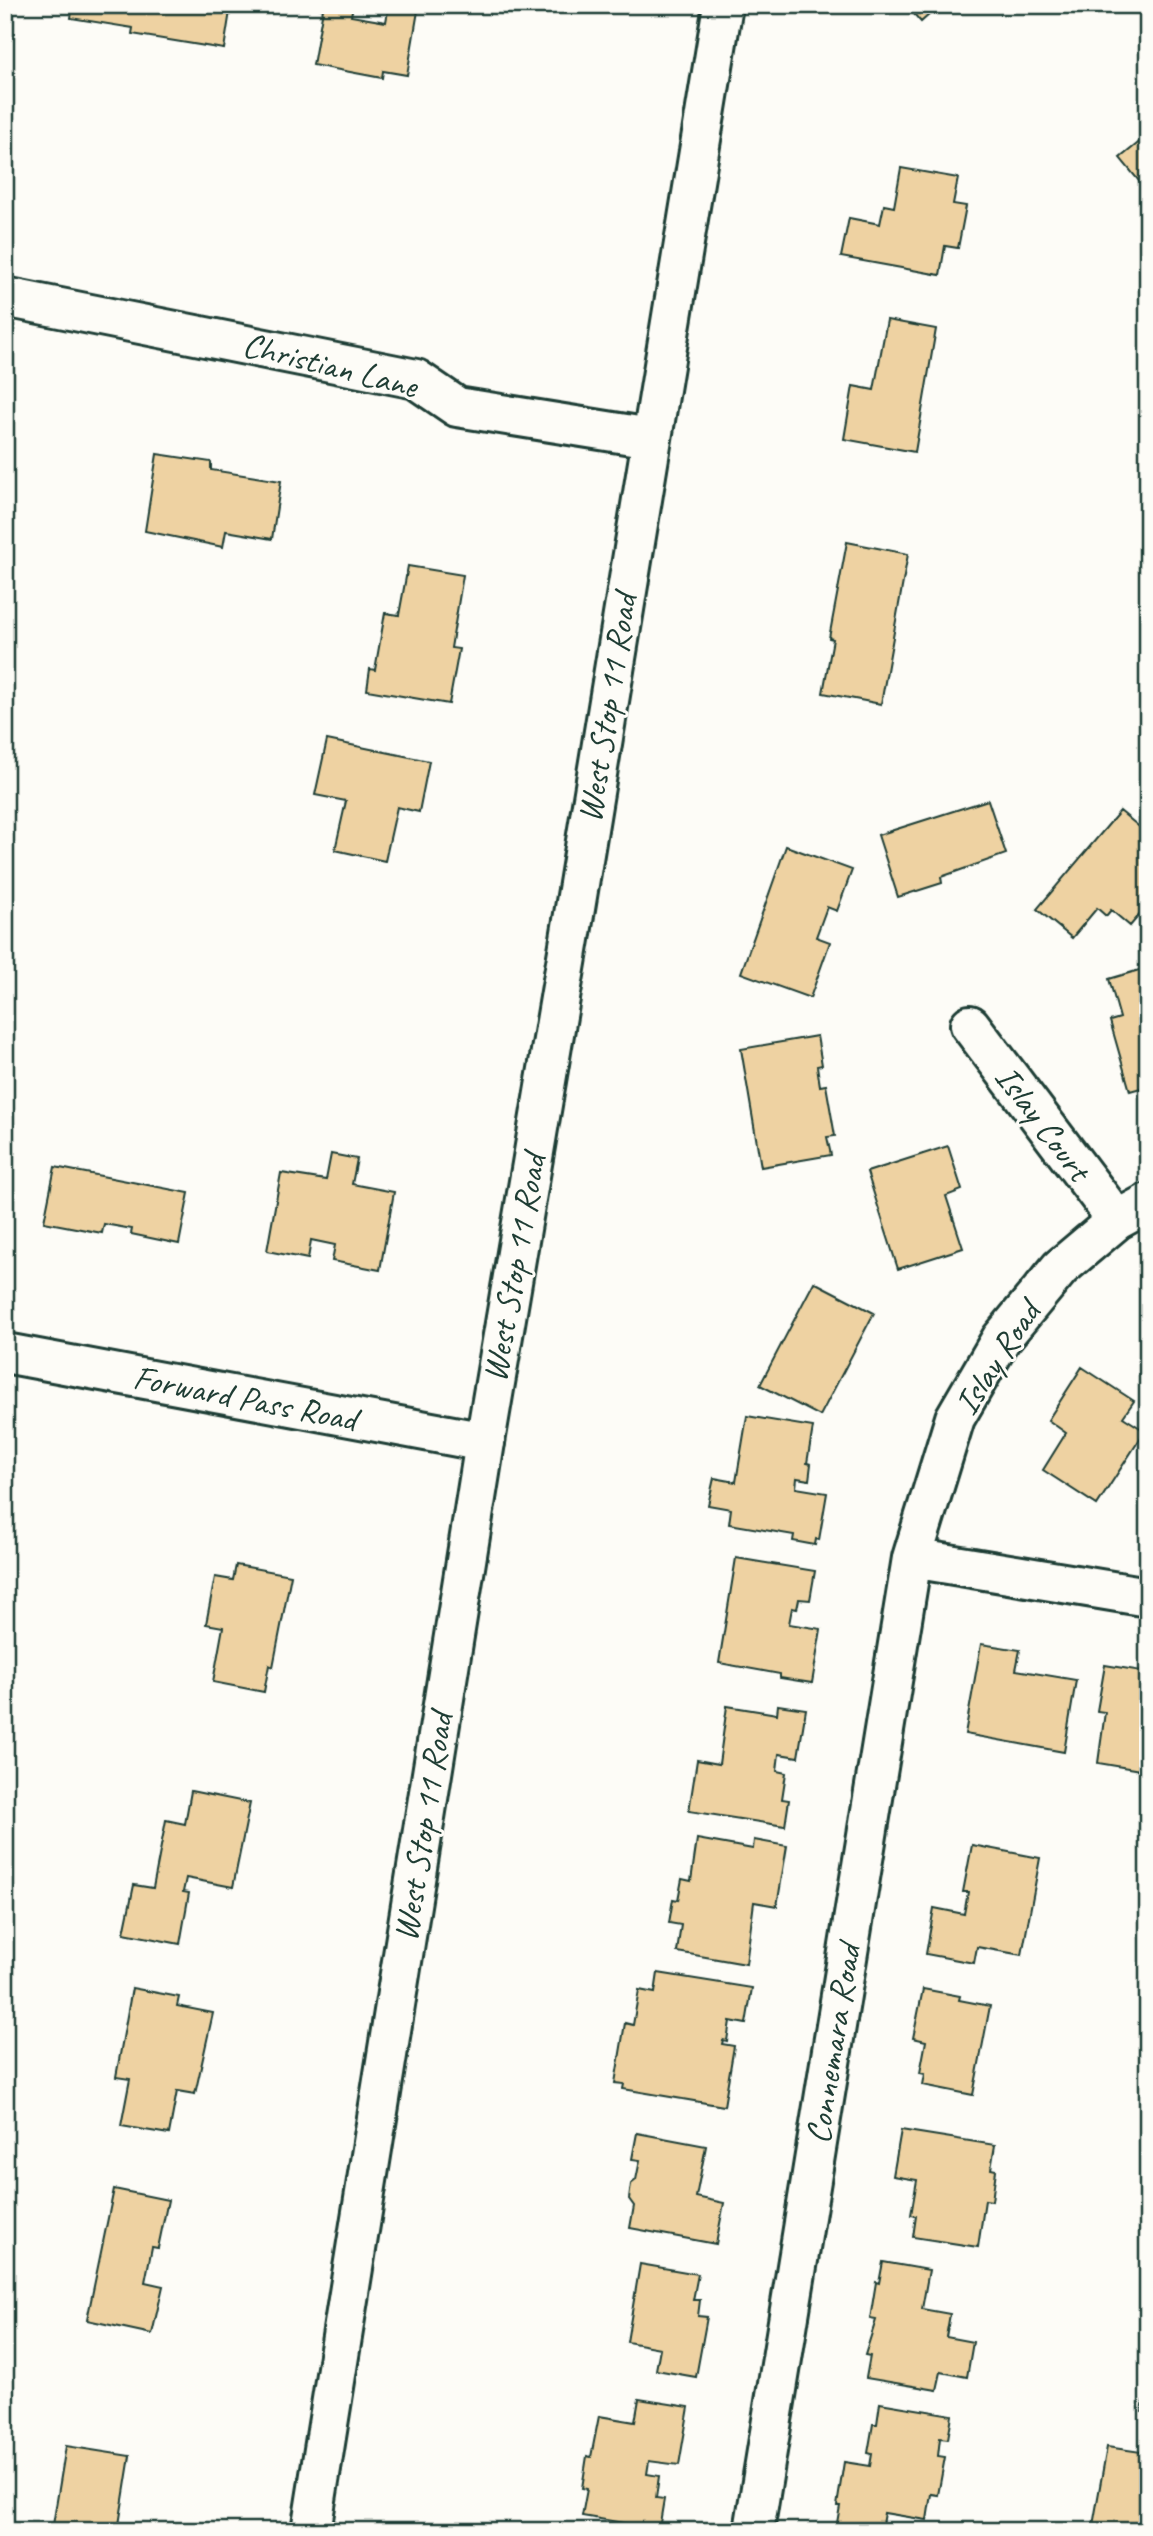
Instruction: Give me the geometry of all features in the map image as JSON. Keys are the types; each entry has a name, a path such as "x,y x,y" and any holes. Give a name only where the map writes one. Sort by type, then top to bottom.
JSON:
{"street":[{"name":"West Stop 11 Road","path":"311,2531 485,1443 723,5"},
{"name":"Christian Lane","path":"5,297 416,379 457,407 651,438"},
{"name":"Islay Court","path":"970,1025 1132,1211"},
{"name":"Islay Road","path":"912,1558 955,1418 1001,1339 1060,1268 1132,1211"},
{"name":"Forward Pass Road","path":"5,1353 485,1443"},
{"path":"912,1558 1148,1597"},
{"name":"Connemara Road","path":"754,2531 912,1558"}],"building":[{"path":"73,5 231,5 224,49 132,34 133,28 71,18"},
{"path":"313,5 353,5 351,16 386,22 389,5 419,5 407,75 383,71 382,78 313,65 323,9"},
{"path":"906,5 940,5 921,22"},
{"path":"1148,135 1148,192 1120,158"},
{"path":"901,168 958,178 953,204 966,206 958,248 945,246 940,275 841,257 849,218 880,224 884,205 894,207"},
{"path":"887,320 936,329 915,452 844,439 853,386 874,390"},
{"path":"157,454 211,462 211,470 281,481 272,539 226,531 223,547 145,531"},
{"path":"847,542 908,554 881,704 823,693 833,639 829,638"},
{"path":"408,566 463,575 451,648 459,649 449,704 367,690 370,669 375,670 385,613 399,615"},
{"path":"327,740 429,761 419,812 397,807 385,861 335,850 346,801 315,795"},
{"path":"988,800 1006,854 941,877 942,883 898,897 878,835"},
{"path":"1120,811 1148,834 1148,905 1130,926 1111,910 1106,916 1097,908 1072,938 1037,909"},
{"path":"786,846 852,870 837,911 827,907 816,937 830,942 810,998 741,973"},
{"path":"1146,968 1148,1086 1130,1091 1110,1021 1120,1018 1109,979"},
{"path":"817,1036 822,1065 817,1066 820,1086 826,1085 835,1136 827,1137 831,1155 761,1167 741,1049"},
{"path":"948,1146 962,1190 946,1196 963,1248 898,1269 867,1172"},
{"path":"331,1154 357,1159 352,1184 394,1192 380,1270 332,1261 335,1245 311,1240 308,1259 267,1251 281,1173 326,1180"},
{"path":"55,1167 189,1193 179,1244 131,1234 132,1229 104,1224 102,1233 44,1222"},
{"path":"814,1282 874,1313 820,1416 760,1385"},
{"path":"1082,1367 1134,1401 1123,1417 1145,1431 1097,1505 1043,1470 1066,1433 1048,1420"},
{"path":"747,1416 813,1427 807,1463 811,1464 809,1480 797,1478 796,1488 827,1493 819,1540 816,1539 815,1545 793,1541 794,1535 729,1524 731,1509 708,1505 714,1478 736,1482"},
{"path":"736,1558 815,1571 810,1600 799,1599 797,1609 792,1608 789,1624 821,1629 812,1683 719,1663"},
{"path":"236,1565 291,1575 273,1667 269,1665 264,1692 213,1682 223,1627 206,1624 215,1577 233,1580"},
{"path":"981,1644 1020,1650 1016,1670 1076,1680 1064,1752 965,1734"},
{"path":"1105,1665 1148,1672 1148,1773 1098,1763 1105,1712 1097,1711"},
{"path":"778,1705 806,1709 798,1757 779,1754 777,1771 786,1773 782,1799 789,1800 785,1826 689,1811 697,1760 719,1764 727,1706 777,1714"},
{"path":"191,1791 250,1803 233,1887 186,1878 183,1892 189,1893 180,1944 124,1933 134,1885 153,1888 166,1820 185,1824"},
{"path":"697,1839 753,1849 754,1840 787,1846 777,1906 754,1902 746,1964 677,1952 681,1925 669,1923 673,1899 678,1900 682,1879 691,1881"},
{"path":"972,1845 1040,1858 1022,1955 977,1947 974,1963 926,1954 934,1908 964,1914 968,1892 963,1892"},
{"path":"658,1973 752,1988 746,2024 730,2021 727,2041 723,2040 722,2044 734,2046 724,2106 623,2089 624,2084 615,2083 625,2023 633,2025 639,1990 655,1993"},
{"path":"132,1988 179,1997 177,2006 213,2013 195,2094 177,2091 169,2134 121,2126 130,2079 116,2077"},
{"path":"923,1989 960,1996 959,2000 990,2006 973,2095 923,2085 925,2074 920,2073 926,2041 913,2038"},
{"path":"901,2130 995,2145 991,2169 996,2170 992,2201 985,2200 978,2247 913,2237 916,2216 911,2215 917,2180 893,2176"},
{"path":"637,2133 706,2146 696,2197 724,2203 716,2244 630,2228 634,2206 629,2199 631,2184 636,2180 640,2160 632,2159"},
{"path":"114,2189 168,2200 158,2248 152,2247 145,2282 163,2286 152,2334 87,2320"},
{"path":"883,2262 929,2270 922,2309 950,2314 946,2337 973,2342 967,2377 941,2372 937,2390 866,2378 870,2356 865,2355 876,2320 870,2319 876,2282 879,2283"},
{"path":"640,2264 698,2274 693,2300 700,2300 698,2316 707,2317 696,2377 656,2370 660,2348 627,2342"},
{"path":"1148,2377 1148,2413 1142,2412"},
{"path":"639,2399 689,2407 679,2465 649,2461 647,2474 659,2476 656,2498 664,2499 659,2529 582,2516 587,2489 582,2488 587,2456 591,2457 599,2416 635,2422"},
{"path":"880,2403 952,2415 948,2439 940,2438 938,2456 945,2457 938,2495 931,2494 927,2520 884,2513 881,2530 837,2523 844,2462 870,2466 872,2454 868,2453"},
{"path":"66,2446 130,2456 118,2531 52,2531"},
{"path":"1107,2447 1148,2453 1148,2531 1092,2531"}]}
